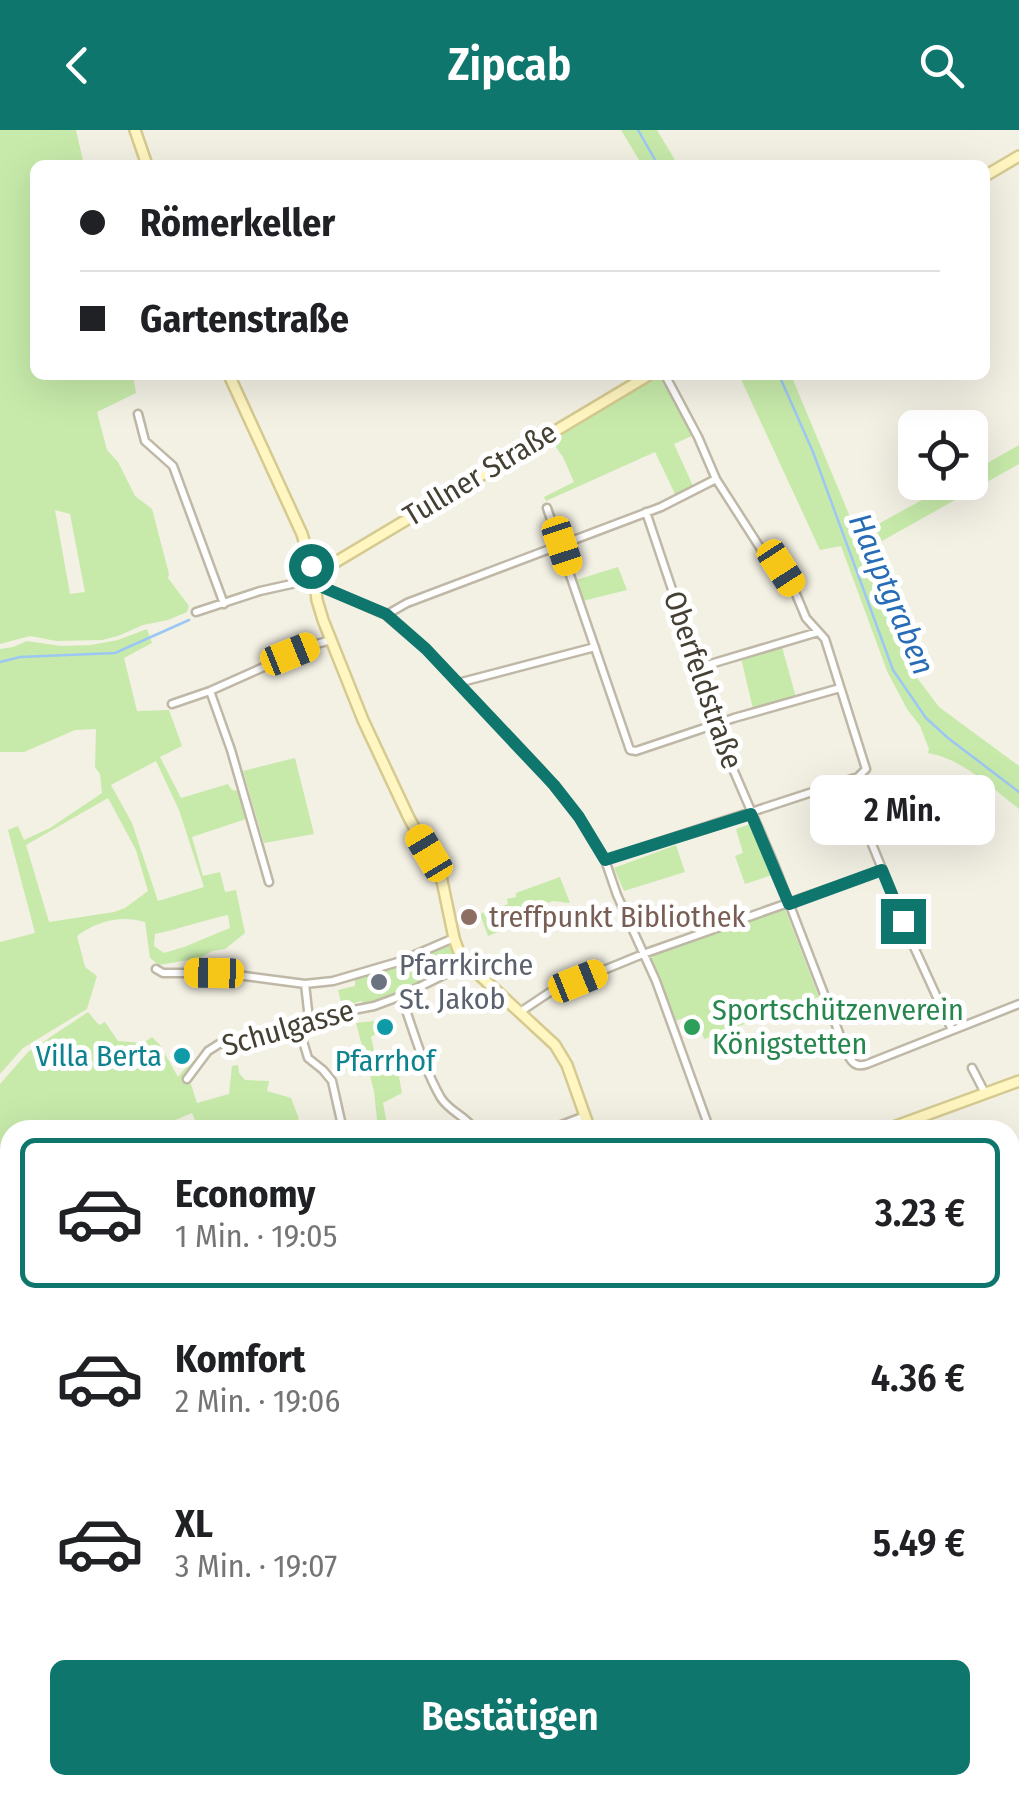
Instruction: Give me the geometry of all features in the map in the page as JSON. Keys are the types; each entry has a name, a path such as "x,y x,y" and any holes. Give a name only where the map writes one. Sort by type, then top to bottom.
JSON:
{"main road":[{"path":"135,130 145,160"},
{"path":"990,173 1019,156"},
{"path":"229,380 296,518 316,600 380,759 442,876 454,938 466,964 548,1036 562,1054 586,1120"},
{"name":"Tullner Straße","path":"314,580 640,380"},
{"path":"912,1120 1019,1081"}],"street":[{"path":"605,860 858,776 866,765 825,640 806,618 781,568 766,557 716,478 668,380"},
{"path":"138,414 144,441 174,466 224,604"},
{"path":"386,614 646,512 716,478"},
{"path":"548,508 630,750 840,688"},
{"name":"Oberfeldstraße","path":"646,512 716,725 853,1063 858,1066 952,1030"},
{"path":"196,612 260,591 314,580 386,614 426,649 502,727 591,834 656,981 706,1120"},
{"path":"697,668 818,632"},
{"path":"172,704 331,640"},
{"path":"458,683 595,647"},
{"path":"210,691 269,882"},
{"path":"832,821 929,784"},
{"path":"858,810 952,1030 1019,1004"},
{"path":"520,1012 550,992 643,954 882,870"},
{"path":"156,970 222,972 305,984 344,979 454,938"},
{"name":"Schulgasse","path":"187,1079 208,1051 219,1044 309,1018 374,1006 466,964"},
{"path":"305,984 309,1018"},
{"path":"402,996 440,1096 468,1120"},
{"path":"297,1021 308,1058 332,1081 340,1120"},
{"path":"972,1068 985,1093"},
{"path":"574,1120 585,1116"}],"green space":[{"path":"0,130 76,130 83,160 30,160 30,380 134,380 136,393 97,412 107,450 118,462 135,496 152,509 168,578 189,606 187,612 168,620 102,640 56,641 30,636 0,644","holes":["55,510 70,514 85,592 70,594"]},
{"path":"621,130 657,130 675,160 639,160"},
{"path":"647,380 665,380 694,435 674,444 693,486 675,494 655,452 546,501 544,497 574,482 554,444 557,433"},
{"path":"741,380 793,380 912,671 939,707 1019,766 1019,809 965,768 928,753 920,726 887,671 841,546 820,550"},
{"path":"1019,445 1019,464 988,481 988,463"},
{"path":"922,500 955,500 866,550 860,534"},
{"path":"618,567 627,590 583,601 576,580"},
{"path":"147,629 152,643 124,658 137,711 169,710 182,746 160,757 181,798 228,784 232,790 240,791 249,818 192,837 203,876 220,872 225,892 236,890 245,933 225,949 159,965 150,958 145,922 118,919 85,931 77,936 85,967 97,976 87,1009 23,1048 0,1074 0,942 35,933 8,830 18,826 24,840 50,828 102,793 100,774 95,767 96,729 75,730 24,752 0,752 0,649 27,641 61,646 118,640","holes":["156,761 179,810 204,887 158,901 132,823 111,785","108,798 136,850 148,891 114,912 49,922 26,845","228,915 230,928 164,953 154,946 155,934"]},
{"path":"782,647 797,701 754,713 741,658"},
{"path":"295,758 314,834 264,843 243,771"},
{"path":"750,824 772,875 745,884 735,856 743,853 736,829"},
{"path":"676,845 685,872 624,891 614,868"},
{"path":"560,877 570,903 553,901 541,905 542,909 529,914 531,919 488,936 480,914 508,904 507,899 516,897 516,893"},
{"path":"785,909 819,997 704,1039 695,1014 675,1021 650,955"},
{"path":"454,938 466,964 365,1006 362,1001 342,1006 338,990 355,986 355,976"},
{"path":"88,1012 99,1025 105,1022 118,1041 143,1043 152,1037 178,1077 192,1060 195,1062 189,1078 197,1103 229,1094 232,1066 238,1065 245,1080 269,1081 267,1091 291,1098 299,1119 195,1120 192,1113 176,1120 0,1120 0,1084 28,1052"},
{"path":"375,1021 377,1033 371,1037 376,1059 396,1061 402,1093 383,1103 386,1120 377,1120 374,1091 356,1023"}],"waterway":[{"name":"Hauptgraben","path":"638,130 655,160"},
{"name":"Hauptgraben","path":"781,380 813,452 893,670 926,718 1019,792"},
{"path":"0,662 20,657 115,653 189,620"}],"place":[{"name":"treffpunkt Bibliothek","path":"469,917"},
{"name":"Pfarrkirche St. Jakob","path":"379,982"},
{"name":"Pfarrhof","path":"385,1027"},
{"name":"Sportschützenverein Königstetten","path":"692,1027"},
{"name":"Villa Berta","path":"182,1056"}],"route":[{"path":"311,566 315,584 386,614 426,649 554,785 591,834 605,860 751,814 789,904 882,870 903,921"}]}
